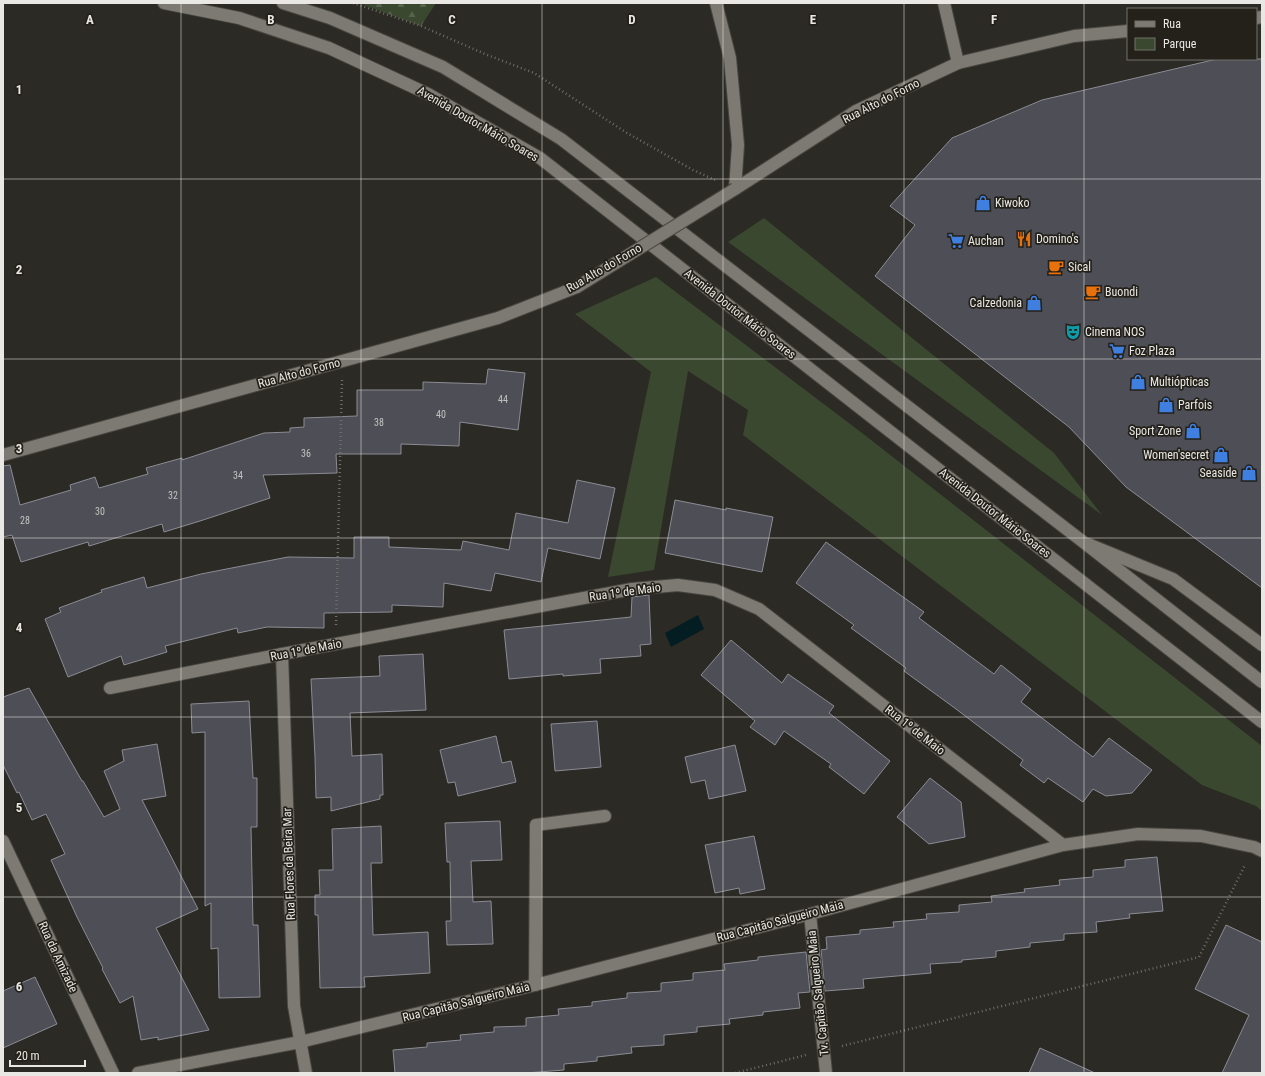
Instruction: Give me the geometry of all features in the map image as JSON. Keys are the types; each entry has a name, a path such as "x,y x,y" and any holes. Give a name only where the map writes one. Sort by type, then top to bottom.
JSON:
{"street":[{"name":"Avenida Doutor Mário Soares","path":"164,3 239,18 329,48 428,94 540,158 1262,722"},
{"path":"283,3 330,18 442,67 561,139 1082,541 1262,682"},
{"path":"716,3 730,58 738,145 735,189"},
{"path":"944,3 958,63"},
{"name":"Rua Alto do Forno","path":"3,455 498,318 577,286 735,189 856,111 958,63 1074,36 1127,31"},
{"path":"1082,541 1173,579 1262,644"},
{"name":"Rua 1º de Maio","path":"110,688 282,654 632,589 678,585 715,590 759,609 1063,846"},
{"name":"Rua Flores da Beira Mar","path":"282,654 294,1006 306,1073"},
{"path":"535,985 536,825 605,816"},
{"name":"Rua Capitão Salgueiro Maia","path":"138,1073 300,1042 535,985 810,914 1063,846 1138,834 1202,836 1258,849"},
{"name":"Rua da Amizade","path":"3,841 113,1073"},
{"name":"Tv. Capitão Salgueiro Maia","path":"810,914 826,1073"}],"path":[{"path":"353,3 421,26 485,54 534,73 640,140 694,170 735,189"},
{"path":"336,644 343,361"},
{"path":"735,1073 1199,957 1258,849"}],"green space":[{"path":"359,3 436,3 421,26"},
{"path":"764,218 1054,453 1102,515 728,242"},
{"path":"656,277 866,436 1262,746 1262,811 1256,806 1202,785 743,435 748,410 688,371 654,570 608,577 651,372 575,314"}],"water":[{"path":"698,615 704,629 671,647 665,633"}],"building":[{"name":"Foz Plaza","path":"1262,59 1262,588 1126,487 1069,427 875,276 915,225 890,206 952,138 1042,100 1213,60"},
{"path":"488,369 525,373 518,430 460,422 459,446 401,444 401,454 336,454 337,473 263,475 270,498 164,532 162,524 89,546 88,542 21,562 12,535 3,537 3,466 10,465 20,505 71,490 70,485 95,477 99,488 148,474 146,468 182,458 182,460 264,433 290,432 290,428 304,427 304,418 357,416 357,390 423,390 423,382 486,384"},
{"path":"577,480 615,488 600,559 548,548 541,582 495,573 491,591 444,583 443,607 392,605 392,612 324,613 324,628 267,627 238,633 237,628 165,646 167,652 124,665 121,656 68,677 45,619 61,612 59,608 102,592 101,590 144,577 147,588 201,574 288,557 354,558 354,537 389,537 389,547 461,550 463,541 509,550 516,513 568,523"},
{"path":"675,500 773,517 762,572 665,553"},
{"path":"826,542 924,612 919,618 994,674 1001,665 1031,689 1021,702 1093,757 1109,738 1152,770 1132,793 1106,796 1093,789 1083,802 1048,778 1044,783 1020,765 1023,760 904,671 906,668 851,628 854,625 796,583"},
{"path":"649,595 651,644 640,645 641,656 600,659 601,673 563,676 563,674 509,679 504,630 631,617 632,597"},
{"path":"731,640 782,683 788,674 834,706 829,713 890,761 864,794 829,767 831,764 784,731 775,745 750,727 755,721 701,675"},
{"path":"423,654 426,710 350,713 352,756 382,754 383,795 380,795 380,799 331,811 331,797 316,798 311,679 380,676 379,656"},
{"path":"29,688 104,817 120,809 104,771 124,761 122,750 157,744 166,796 142,800 198,909 156,928 209,1030 158,1040 158,1037 141,1040 133,996 120,1003 102,969 103,968 77,917 51,860 65,854 46,814 32,820 19,792 17,793 3,765 3,697"},
{"path":"249,701 253,778 257,778 257,827 251,827 253,925 258,925 260,997 219,998 218,948 211,949 211,903 205,906 205,732 192,733 191,704"},
{"path":"597,721 601,767 555,771 551,724"},
{"path":"496,736 502,763 511,761 516,782 458,796 455,782 448,783 440,750"},
{"path":"735,745 746,791 709,799 705,780 691,783 685,757"},
{"path":"930,778 961,802 965,837 929,844 897,817"},
{"path":"500,821 502,860 471,861 473,902 491,901 493,944 447,945 446,921 451,921 450,862 447,862 445,823"},
{"path":"381,826 382,863 371,863 373,935 428,932 430,973 364,977 365,987 320,988 318,915 315,915 315,895 320,895 319,870 333,870 332,829"},
{"path":"754,836 765,889 740,894 739,888 715,893 705,845"},
{"path":"1157,857 1163,911 1129,914 1130,918 1096,922 1097,932 1064,934 1064,940 1030,943 1030,947 996,951 996,957 962,960 962,962 930,964 931,973 863,979 864,988 825,991 821,950 827,949 826,937 860,934 860,930 894,927 893,922 927,919 926,914 959,912 959,905 992,902 991,896 1025,892 1024,889 1060,885 1059,880 1093,877 1093,870 1125,867 1125,860"},
{"path":"1226,925 1262,942 1262,1073 1222,1073 1249,1015 1195,989"},
{"path":"806,952 810,992 798,993 800,1008 763,1012 763,1015 729,1019 730,1024 697,1027 697,1032 664,1035 664,1045 631,1047 632,1053 597,1057 597,1061 564,1064 564,1070 525,1073 395,1073 393,1050 427,1047 427,1043 461,1040 460,1035 494,1032 494,1027 526,1026 526,1018 559,1015 558,1009 592,1006 592,1002 627,998 627,993 661,991 661,983 693,980 693,973 725,970 724,964 758,960 758,957"},
{"path":"35,977 57,1024 3,1048 3,991"},
{"path":"1040,1048 1095,1073 1029,1073"}],"place":[{"name":"Kiwoko","path":"983,203"},
{"name":"Domino's","path":"1024,239"},
{"name":"Auchan","path":"956,241"},
{"name":"Sical","path":"1056,267"},
{"name":"Buondi","path":"1093,292"},
{"name":"Calzedonia","path":"1034,303"},
{"name":"Cinema NOS","path":"1073,332"},
{"name":"Foz Plaza","path":"1117,351"},
{"name":"Multiópticas","path":"1138,382"},
{"name":"Parfois","path":"1166,405"},
{"name":"Sport Zone","path":"1193,431"},
{"name":"Women'secret","path":"1221,455"},
{"name":"Seaside","path":"1249,473"}]}
